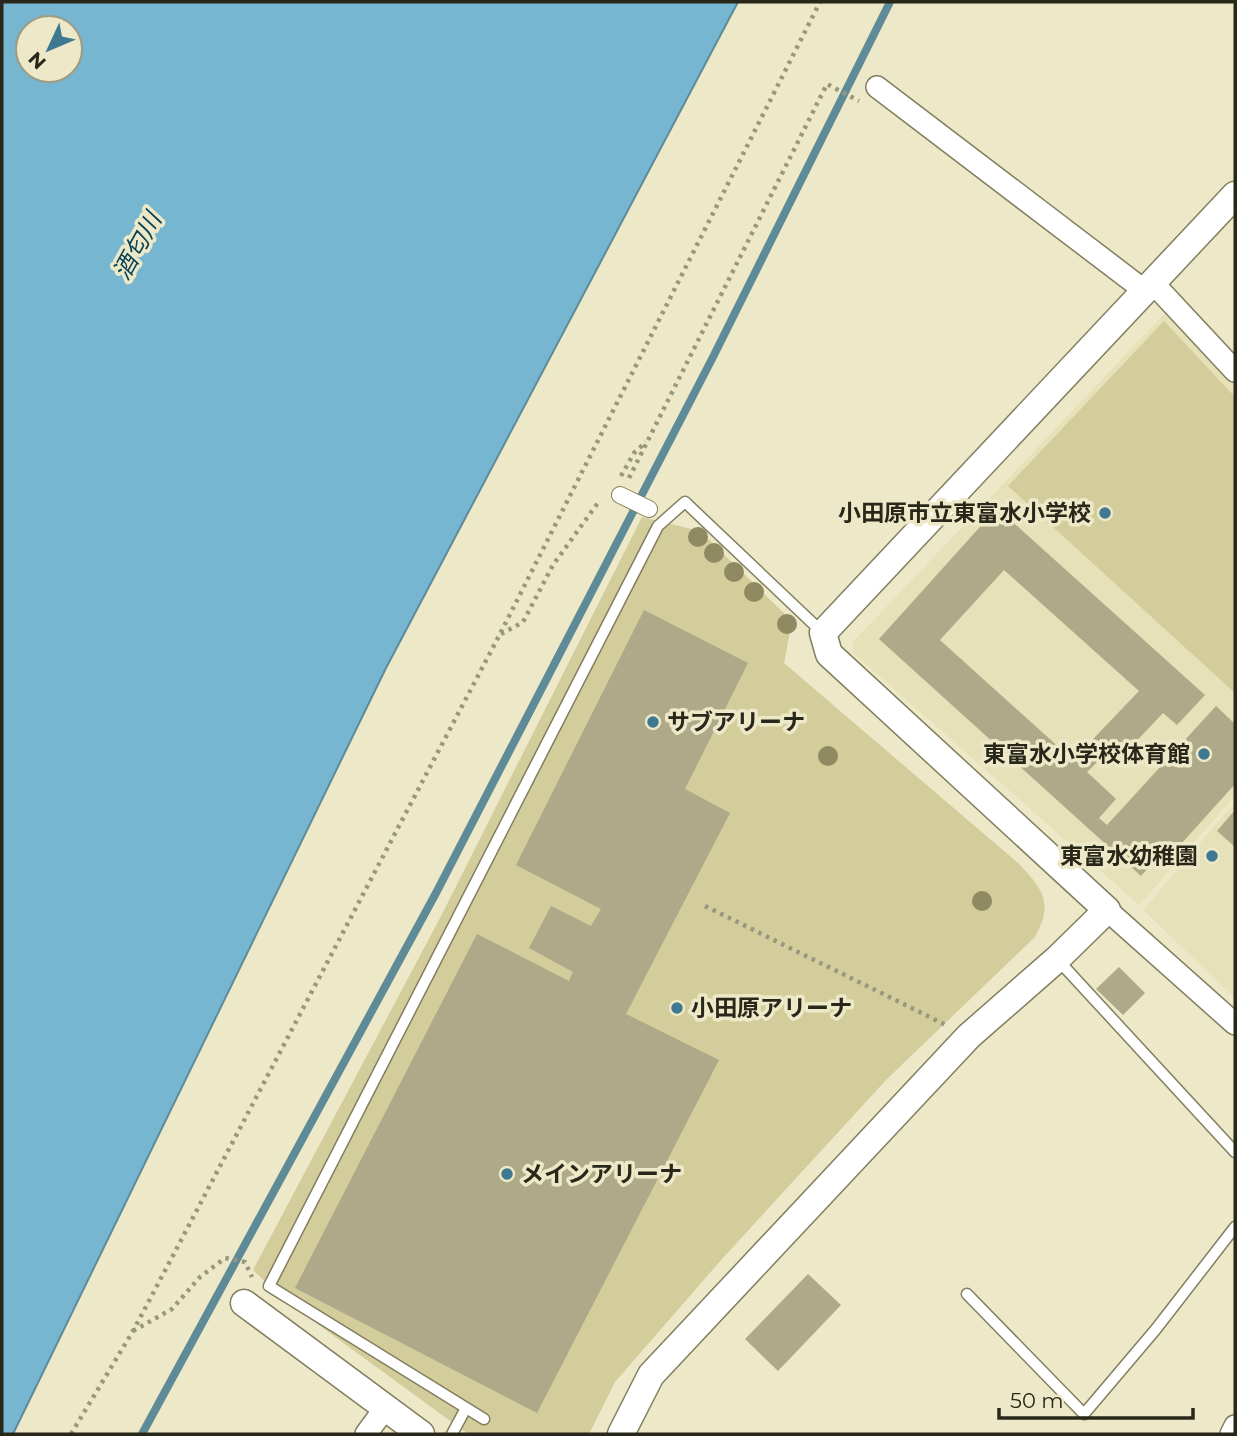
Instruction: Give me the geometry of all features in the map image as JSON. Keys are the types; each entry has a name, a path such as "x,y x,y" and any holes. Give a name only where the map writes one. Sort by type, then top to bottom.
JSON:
{"street":[{"path":"870,95 1149,287 1235,371"},
{"path":"1233,1017 1107,910 829,654 823,633 1235,195"},
{"path":"614,493 649,509"},
{"path":"621,1434 651,1375 969,1036 1107,910"},
{"path":"259,1300 421,1434"},
{"path":"366,1434 386,1407"},
{"path":"1231,1434 1235,1426"}],"lane":[{"path":"484,1419 259,1300 658,526 685,502 823,633"},
{"path":"1056,959 1235,1152"},
{"path":"967,1294 1084,1414 1156,1329 1235,1227"},
{"path":"452,1434 466,1408"}],"path":[{"path":"71,1434 133,1331 500,634 820,2"},
{"path":"500,634 523,622 553,565 614,493 650,439 827,84 870,95"},
{"path":"614,493 634,453 650,439"},
{"path":"705,906 969,1036"},
{"path":"133,1331 172,1308 200,1277 225,1258 245,1262 252,1273 259,1300"}],"shaded area":[{"name":"小田原市立東富水小学校","path":"1168,310 1235,384 1235,796 1139,905 852,652 853,642"},
{"path":"1164,321 1235,397 1235,693 1008,486"},
{"name":"小田原アリーナ","path":"642,517 700,531 792,621 784,663 1018,863 1034,881 1043,897 1044,915 1035,937 887,1079 722,1259 615,1382 589,1434 468,1434 282,1298 253,1270 440,918"},
{"name":"東富水幼稚園","path":"1235,802 1235,995 1234,997 1143,910"}],"water":[{"name":"酒匂川","path":"2,2 738,2 386,668 13,1434 2,1434"}],"building":[{"path":"997,508 1205,695 1177,725 1163,713 1113,766 1103,756 1087,772 1116,799 1099,818 1107,825 1216,706 1235,724 1235,784 1173,853 1167,847 1141,876 879,639","holes":["1004,570 1139,691 1073,760 940,640"]},
{"name":"メインアリーナ","path":"644,610 748,663 685,789 730,813 626,1014 719,1060 537,1413 295,1288 477,934 569,981 573,972 529,948 551,906 591,926 601,909 516,865"},
{"path":"1235,810 1235,847 1217,831"},
{"path":"1119,967 1145,993 1123,1015 1096,989"},
{"path":"808,1274 841,1305 778,1371 745,1339"}],"waterway":[{"path":"142,1434 436,893 713,357 890,2"}],"place":[{"name":"小田原市立東富水小学校","path":"1105,513"},
{"name":"サブアリーナ","path":"653,722"},
{"name":"東富水小学校体育館","path":"1204,754"},
{"name":"東富水幼稚園","path":"1212,856"},
{"name":"小田原アリーナ","path":"677,1008"},
{"name":"メインアリーナ","path":"507,1174"}]}
